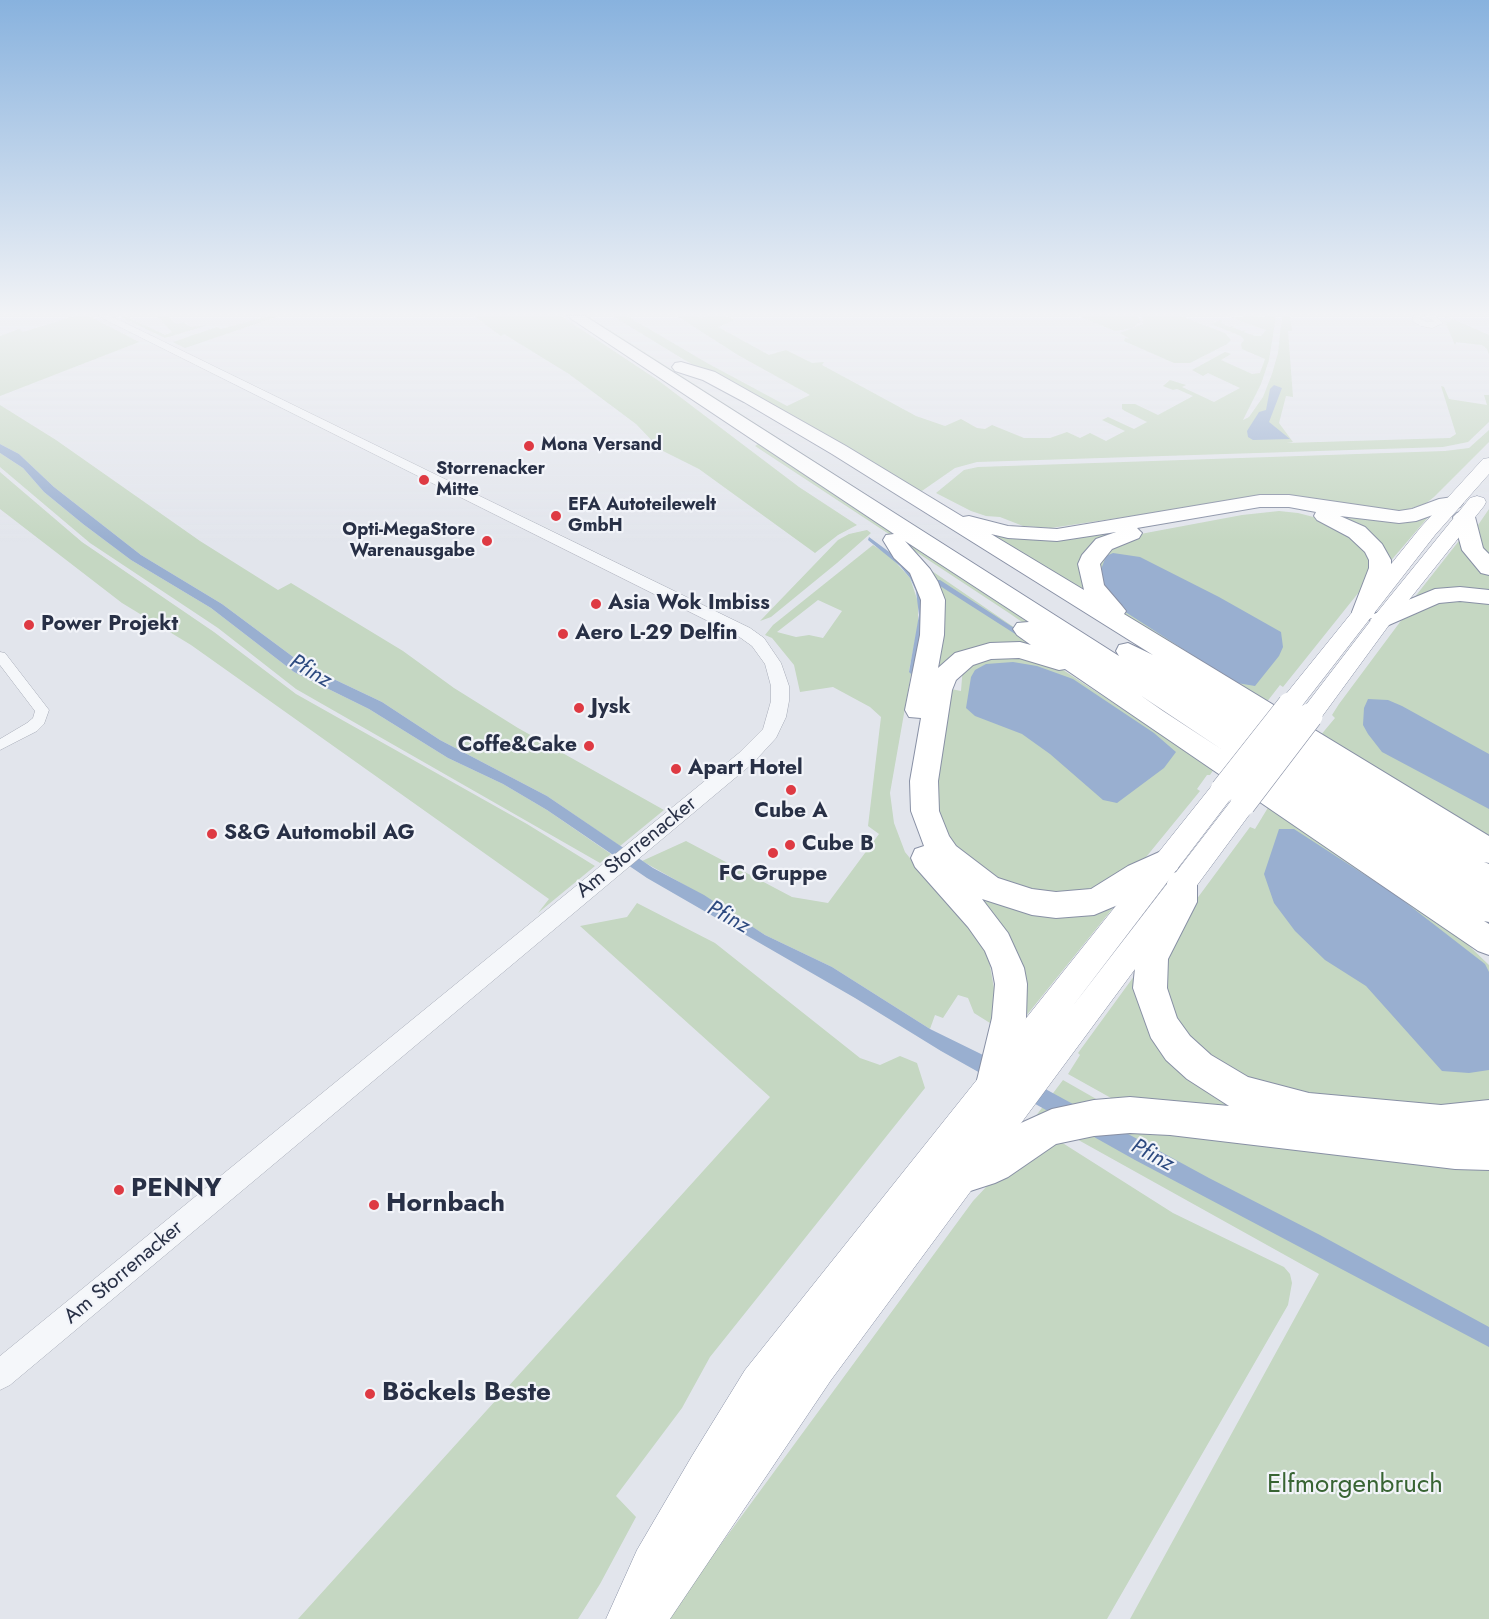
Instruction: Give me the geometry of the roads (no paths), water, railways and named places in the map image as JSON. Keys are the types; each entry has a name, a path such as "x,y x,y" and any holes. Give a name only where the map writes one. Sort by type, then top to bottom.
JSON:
{"highway":[{"path":"684,392 686,398 729,430 1154,718 1489,941"},
{"path":"706,392 1489,909"},
{"path":"707,392 1489,880"},
{"path":"738,392 926,503 1013,560 1137,632 1489,851"},
{"path":"644,1619 817,1366 961,1175 995,1164 1003,1110 1027,1045 1174,872 1458,510 1489,463"},
{"path":"1458,510 1489,488"},
{"path":"926,503 956,517 986,527 1020,534 1043,535 1088,531 1260,501 1288,501 1399,517 1416,515 1439,505 1458,510"},
{"path":"1137,632 1128,621 1102,599 1093,587 1089,564 1097,550 1111,540 1138,531 1268,508 1297,510 1320,515 1345,525 1368,541 1380,560 1373,616"},
{"path":"1458,510 1473,550 1489,568"},
{"path":"894,540 927,582 934,611 905,787 907,818 913,837 928,861 979,916 1003,955 1011,984 1009,1018 1027,1045"},
{"path":"1373,616 1435,596 1460,594 1489,597"},
{"path":"1154,718 1060,663 1041,655 1011,650 972,655 952,668 939,690 926,759 924,796 929,826 946,855 972,878 1007,896 1056,905 1094,902 1114,893 1139,875 1174,872"},
{"path":"1388,787 1489,843"},
{"path":"1174,872 1182,902 1152,958 1150,988 1163,1027 1178,1047 1199,1067 1239,1092 1309,1111 1441,1123 1489,1118"},
{"path":"1440,909 1489,956"},
{"path":"628,1619 652,1565 706,1470 759,1384 792,1340 1003,1110 1027,1045"},
{"path":"1003,1110 1071,1121 1130,1115 1170,1117 1455,1150 1489,1150"}],"street":[{"name":"Am Storrenacker","path":"0,1375 746,758 770,733 777,717 780,686 772,663 758,642 744,632 257,392"},
{"path":"0,656 42,710 39,720 32,727 0,745"}],"water":[{"path":"1270,392 1281,392 1269,422 1290,439 1253,440 1248,437 1247,431 1259,412 1266,410"},
{"name":"Pfinz","path":"0,444 19,454 54,487 141,555 222,604 304,665 382,702 440,740 547,796 653,868 704,895 765,935 832,967 930,1029 981,1054 1489,1327 1489,1347 1135,1160 941,1051 855,998 647,878 547,810 503,784 448,758 369,709 294,672 211,608 131,560 83,524 44,492 23,468 0,453"},
{"path":"869,537 900,560 919,586 924,612 915,672 911,674 909,672 919,615 916,591 910,578 900,566 868,540"},
{"path":"1113,553 1140,557 1281,632 1283,647 1279,656 1255,686 1237,683 1116,606 1102,584 1100,572 1106,556"},
{"path":"936,580 940,580 1028,637 1023,639 937,584"},
{"path":"1013,662 1037,666 1073,679 1154,733 1176,752 1164,768 1117,803 1103,800 1050,754 1022,734 975,716 966,708 971,677 975,670 986,664"},
{"path":"1368,699 1388,700 1402,706 1489,754 1489,809 1382,752 1363,725 1364,708"},
{"path":"1279,829 1294,829 1396,895 1485,964 1489,972 1489,1070 1469,1073 1442,1071 1366,986 1325,960 1295,931 1274,903 1264,874"}],"place":[{"name":"Mona Versand","path":"529,446"},
{"name":"Storrenacker Mitte","path":"424,480"},
{"name":"EFA Autoteilewelt GmbH","path":"556,516"},
{"name":"Opti-MegaStore Warenausgabe","path":"487,541"},
{"name":"Asia Wok Imbiss","path":"596,604"},
{"name":"Power Projekt","path":"29,625"},
{"name":"Aero L-29 Delfin","path":"563,634"},
{"name":"Jysk","path":"579,708"},
{"name":"Coffe&Cake","path":"589,746"},
{"name":"Apart Hotel","path":"676,769"},
{"name":"Cube A","path":"791,790"},
{"name":"S&G Automobil AG","path":"212,834"},
{"name":"Cube B","path":"790,845"},
{"name":"FC Gruppe","path":"773,853"},
{"name":"PENNY","path":"119,1190"},
{"name":"Hornbach","path":"374,1205"},
{"name":"Böckels Beste","path":"370,1394"}],"park label":[{"name":"Elfmorgenbruch","path":"1355,1486"}]}
